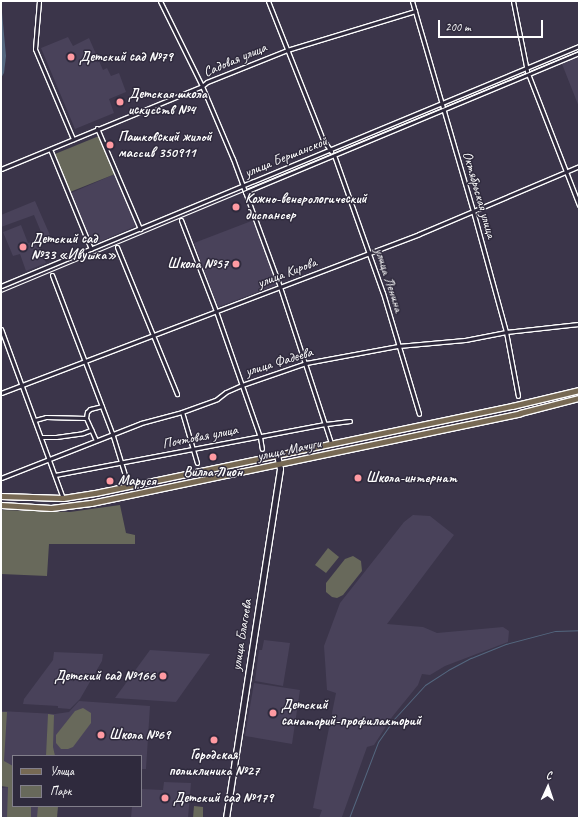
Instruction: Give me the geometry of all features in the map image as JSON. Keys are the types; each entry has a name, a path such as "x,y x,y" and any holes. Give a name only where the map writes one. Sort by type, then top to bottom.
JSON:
{"main road":[{"name":"улица Мачуги","path":"1,496 63,498 95,493 579,390"},
{"name":"улица Мачуги","path":"1,505 45,508 70,507 520,413 579,398"},
{"path":"374,434 371,440 377,443"}],"street":[{"path":"39,1 35,49 73,139"},
{"path":"160,1 202,86 245,192 280,287 331,443"},
{"path":"268,1 322,140 331,151"},
{"name":"Октябрьская улица","path":"412,1 473,211 506,332 518,396"},
{"path":"513,1 528,74 579,205"},
{"name":"Садовая улица","path":"1,169 287,50 415,11"},
{"name":"улица Бершанской","path":"1,286 331,151 579,46"},
{"name":"улица Бершанской","path":"245,192 579,53"},
{"path":"98,128 140,229"},
{"path":"50,149 91,249"},
{"name":"улица Ленина","path":"334,155 383,293 419,414"},
{"name":"улица Кирова","path":"1,393 153,334 369,254 579,166"},
{"path":"181,220 216,311 260,437 262,449"},
{"path":"117,247 177,394"},
{"path":"52,275 86,360 125,475"},
{"name":"улица Фадеева","path":"1,478 112,433 159,417 182,412 217,399 226,392 242,385 306,363 398,346 465,340 506,332 579,324"},
{"path":"1,329 63,498"},
{"path":"96,440 86,418 87,412 90,409 102,406"},
{"path":"182,412 197,462"},
{"path":"35,420 46,417 86,418"},
{"name":"Почтовая улица","path":"55,475 326,424 350,421"},
{"path":"41,437 56,437 91,430"},
{"name":"улица Благоева","path":"226,818 269,541 279,464 278,455"}],"shaded area":[{"path":"68,37 73,46 89,38 103,70 107,68 111,76 119,73 126,92 109,99 114,113 75,129 41,48"},
{"path":"579,57 579,107 562,64"},
{"path":"115,174 136,226 92,245 71,193"},
{"path":"35,201 53,242 46,244 34,215 1,227 1,215"},
{"name":"Школа №57","path":"254,220 279,284 218,307 194,243"},
{"name":"Детский сад №33 «Ивушка»","path":"21,225 28,243 35,241 37,248 40,247 46,263 26,271 20,254 13,256 3,232"},
{"path":"413,515 430,516 454,535 387,624 423,627 437,633 503,627 509,631 508,642 445,666 430,675 422,674 418,685 392,717 374,745 367,747 342,817 343,818 319,818 322,810 313,808 336,693 327,690 324,646 340,603 404,522"},
{"path":"264,640 290,643 283,686 255,681 259,650 262,650"},
{"name":"Детский сад №166","path":"150,650 210,654 176,702 115,698"},
{"path":"54,652 103,654 102,661 80,699 70,709 58,708 58,706 23,704 24,699 53,660"},
{"name":"Детский санаторий-профилакторий","path":"254,683 300,690 292,744 245,736"},
{"path":"79,701 150,706 146,769 142,769 142,755 12,755 12,807 58,807 56,818 1,818 1,788 8,787 1,786 1,711 55,714 69,712"},
{"name":"Детский сад №179","path":"164,782 191,783 188,818 131,818 132,807 142,807 142,789 163,790"}],"green space":[{"path":"99,136 115,174 70,192 55,154"},
{"path":"120,505 126,533 135,535 135,544 49,544 47,576 1,574 1,510 70,512"},
{"path":"328,548 339,557 326,573 315,565"},
{"path":"353,556 361,561 362,571 343,595 337,598 332,597 326,592 326,583 345,559"},
{"path":"83,708 91,713 91,723 73,747 61,749 56,743 56,735 75,711"},
{"path":"1,712 7,712 4,761 12,765 12,807 31,807 31,818 7,818 8,787 1,786"},
{"path":"48,714 54,715 53,747 55,755 46,755"},
{"path":"194,806 203,807 203,818 193,818"},
{"path":"38,807 58,807 57,818 37,818"}],"water":[{"path":"1,1 6,56 4,73 1,78"}],"waterway":[{"path":"349,818 378,742 394,719 425,685 448,670 471,658 506,644 555,631 579,630"}],"tram line":[{"path":"1,292 579,51"}],"place":[{"name":"Детский сад №79","path":"71,57"},
{"name":"Детская школа искусств №4","path":"120,102"},
{"name":"Пашковский жилой массив 350911","path":"110,145"},
{"name":"Кожно-венерологический диспансер","path":"236,207"},
{"name":"Детский сад №33 «Ивушка»","path":"23,247"},
{"name":"Школа №57","path":"236,264"},
{"name":"Вилла Лион","path":"213,457"},
{"name":"Школа-интернат","path":"358,478"},
{"name":"Маруся","path":"110,481"},
{"name":"Детский сад №166","path":"163,676"},
{"name":"Детский санаторий-профилакторий","path":"273,713"},
{"name":"Школа №69","path":"101,735"},
{"name":"Городская поликлиника №27","path":"214,740"},
{"name":"Детский сад №179","path":"165,798"}]}
